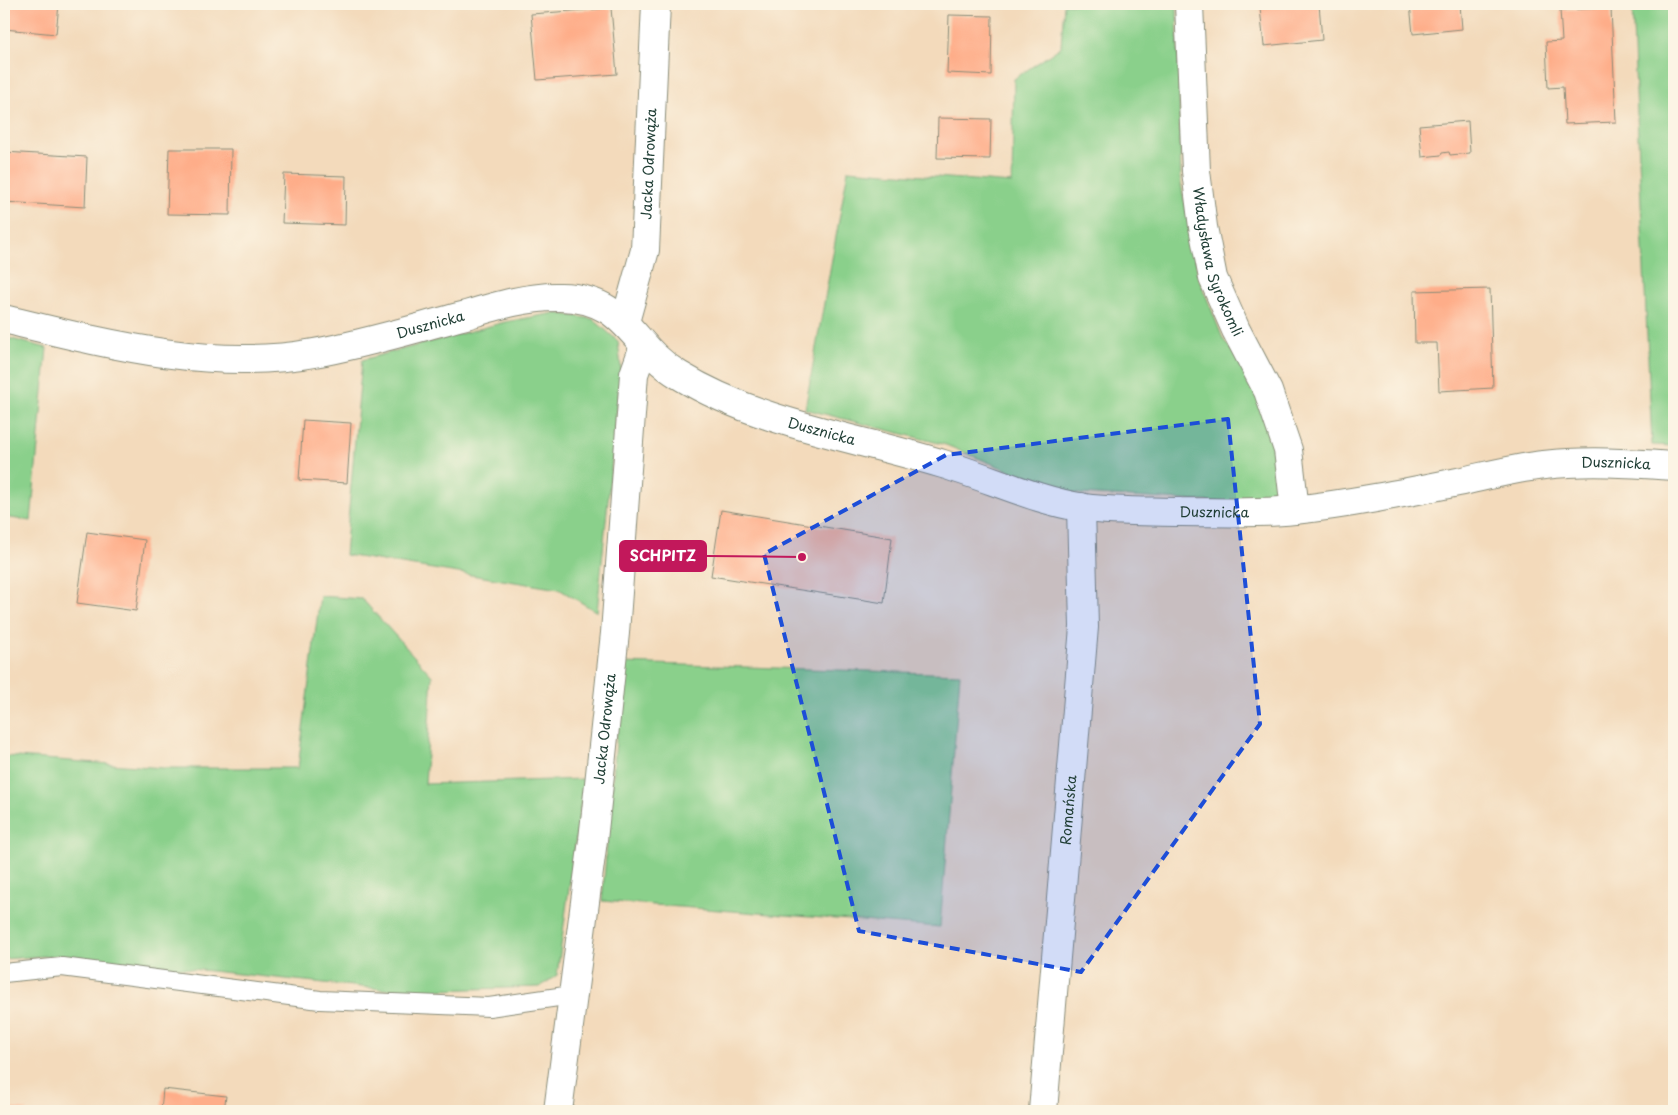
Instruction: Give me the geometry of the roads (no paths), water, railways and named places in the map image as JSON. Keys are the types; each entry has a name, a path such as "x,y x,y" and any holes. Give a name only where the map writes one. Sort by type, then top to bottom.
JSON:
{"street":[{"name":"Jacka Odrowąża","path":"625,322 644,250 656,4"},
{"name":"Władysława Syrokomli","path":"1189,4 1196,170 1203,227 1213,278 1236,330 1268,391 1288,450 1295,510"},
{"name":"Dusznicka","path":"4,318 103,343 180,355 252,358 310,354 368,341 509,303 560,297 598,302 625,322 644,346 676,374 742,407 943,464 1050,499 1081,507 1116,510 1251,513 1295,510 1420,490 1541,465 1602,461 1674,466"},
{"name":"Jacka Odrowąża","path":"558,1111 593,840 614,633 634,374 644,346"},
{"name":"Romańska","path":"1043,1111 1084,627 1081,507"}],"lane":[{"path":"4,973 62,967 320,1000 489,1007 572,995"}],"place":[{"name":"SCHPITZ","path":"802,557"}]}
